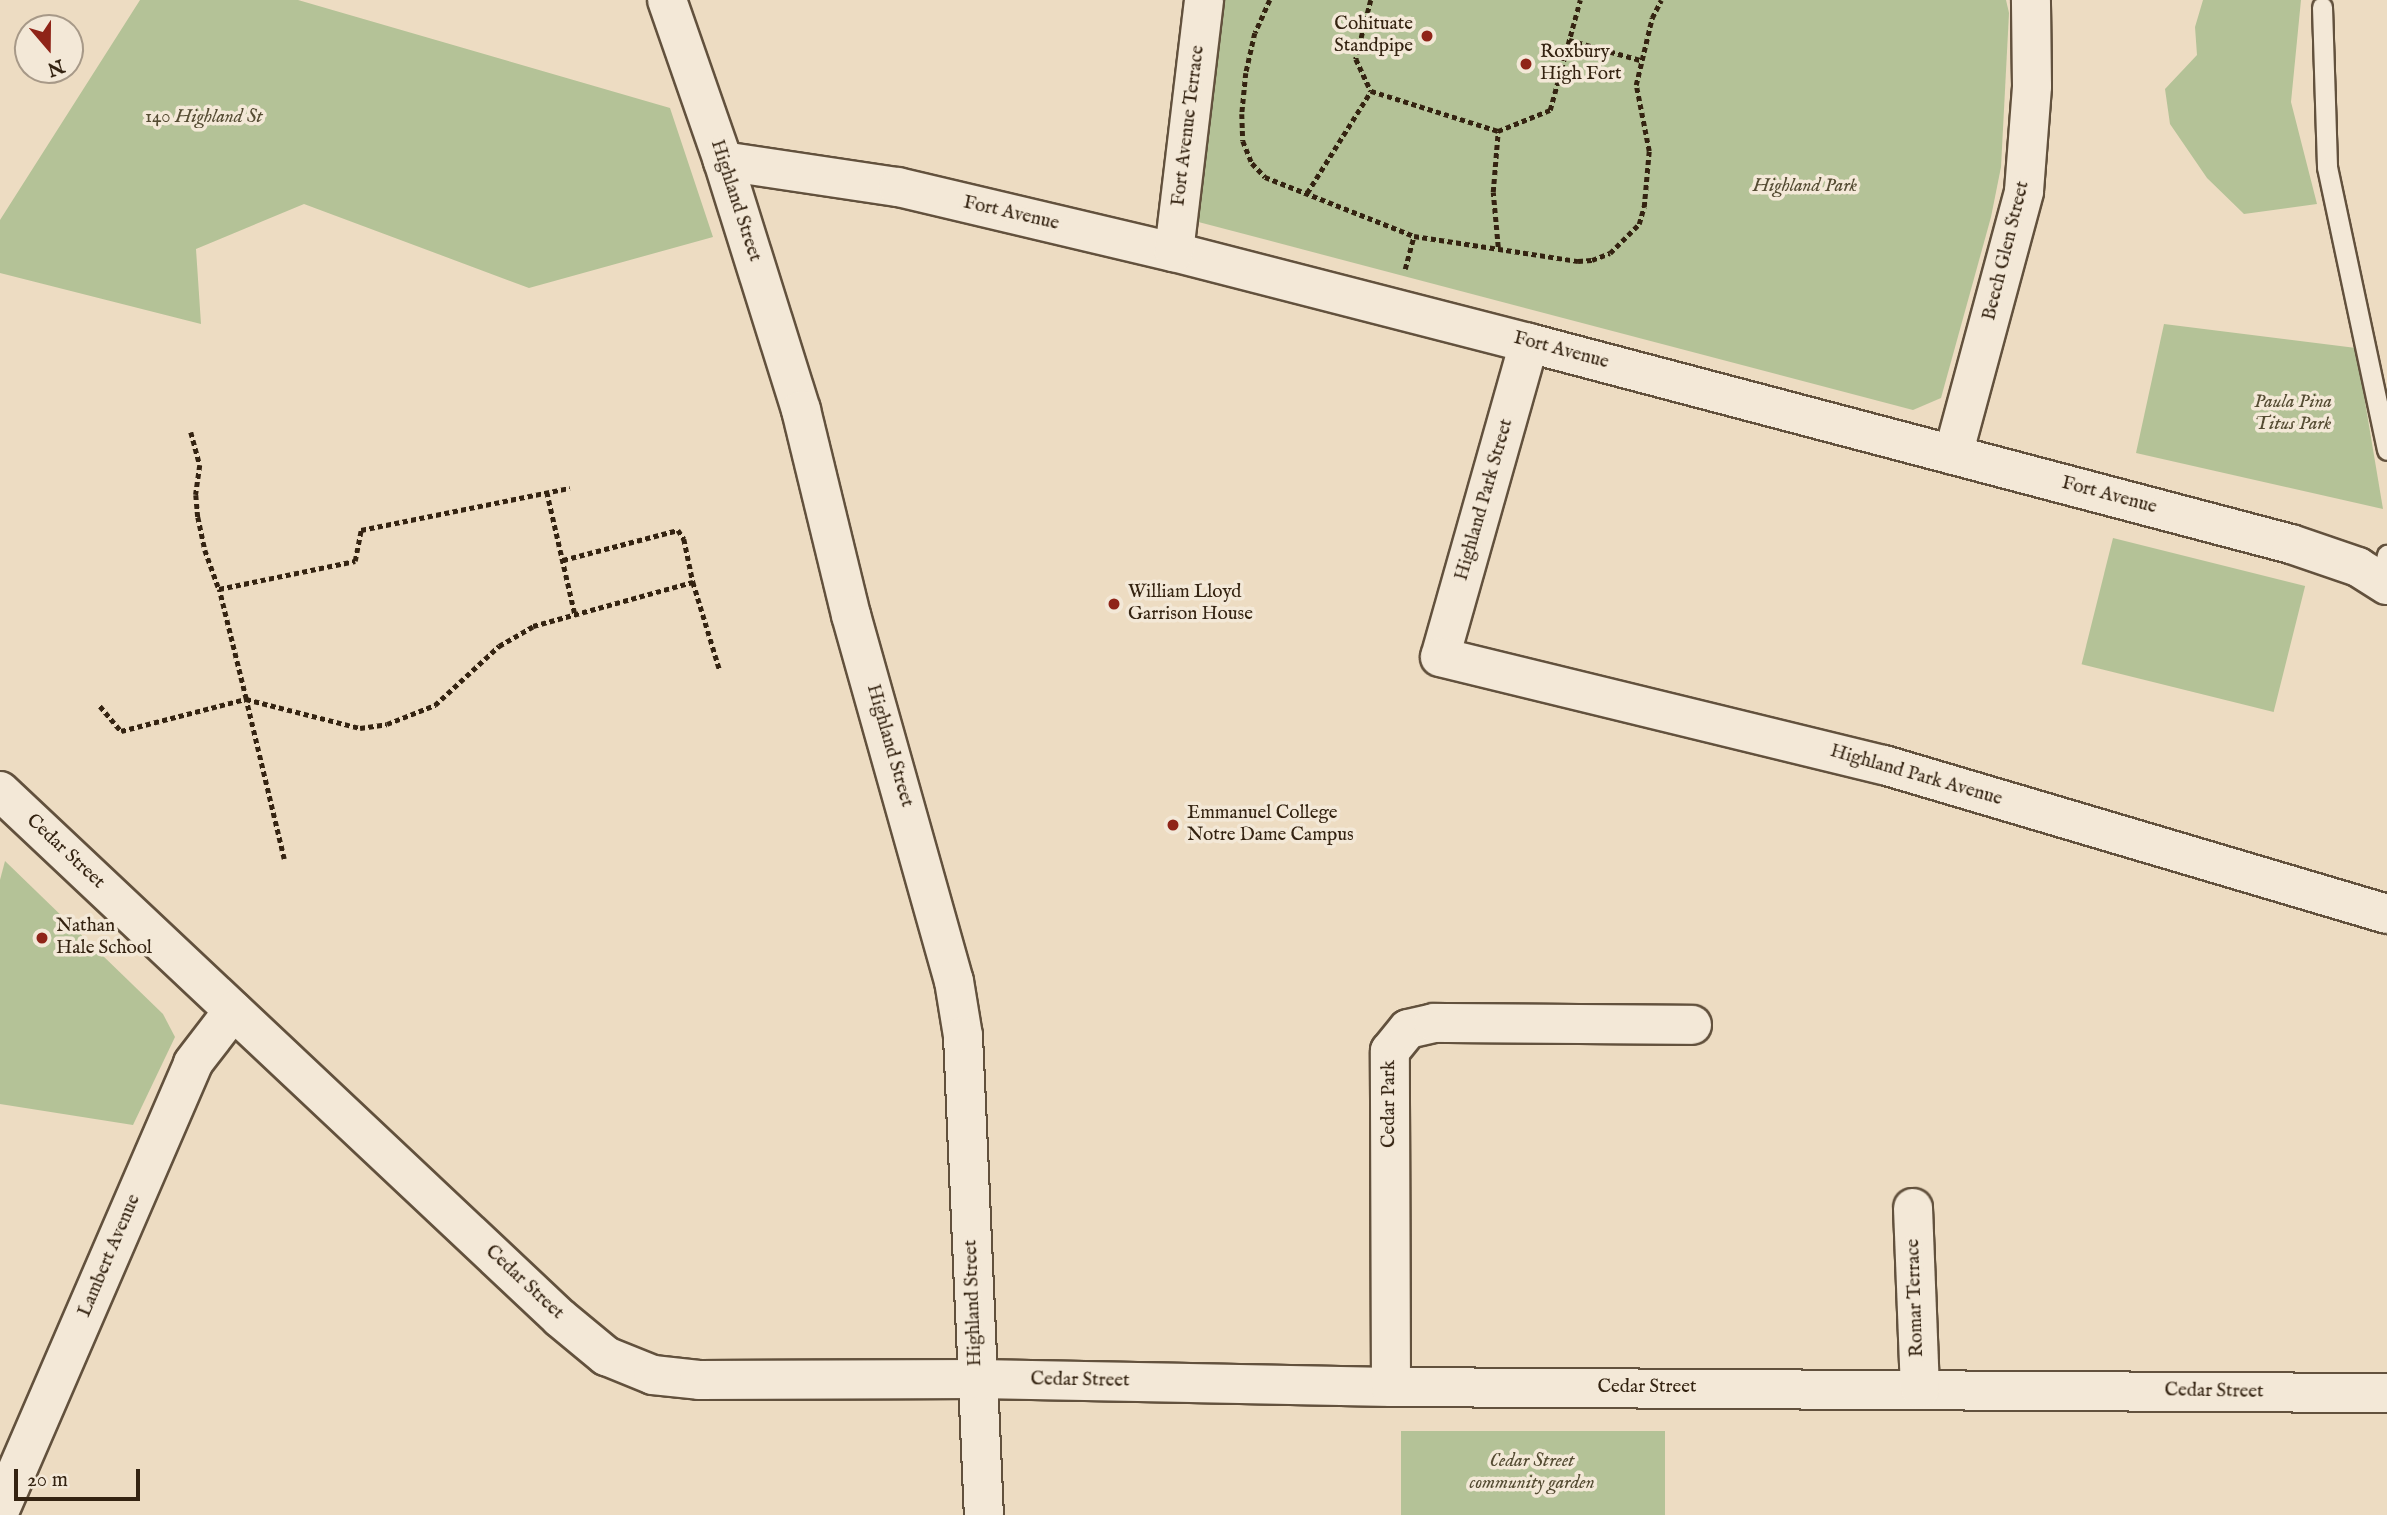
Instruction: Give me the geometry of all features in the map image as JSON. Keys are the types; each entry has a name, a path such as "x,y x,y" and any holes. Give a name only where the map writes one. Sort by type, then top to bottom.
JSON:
{"street":[{"name":"Highland Street","path":"667,0 723,160 800,410 851,615 954,981 963,1036 984,1515"},
{"name":"Fort Avenue Terrace","path":"1174,252 1204,0"},
{"name":"Beech Glen Street","path":"1953,455 2024,191 2032,86 2031,0"},
{"name":"Fort Avenue","path":"723,160 898,187 1174,252 2291,544 2385,574"},
{"name":"Highland Park Street","path":"1440,657 1529,343"},
{"name":"Highland Park Avenue","path":"1440,657 1884,765 2387,914"},
{"name":"Cedar Street","path":"0,791 560,1318 606,1356 653,1375 699,1380 978,1379 1391,1387 2387,1393"},
{"name":"Lambert Avenue","path":"0,1510 193,1063 233,1011"},
{"name":"Cedar Park","path":"1391,1387 1390,1051 1408,1029 1434,1023 1692,1025"},
{"name":"Romar Terrace","path":"1913,1208 1920,1389"}],"lane":[{"path":"2322,8 2327,167 2387,450"}],"path":[{"path":"1269,0 1255,33 1245,73 1243,141 1252,163 1265,177 1413,236 1578,261 1592,260 1610,253 1639,224 1644,207 1649,151 1636,85 1640,60 1661,0"},
{"path":"1371,0 1356,59 1371,91 1498,131 1550,110 1580,0"},
{"path":"1569,40 1640,60"},
{"path":"1307,193 1371,91"},
{"path":"1498,131 1493,191 1498,247"},
{"path":"1407,263 1413,236"},
{"path":"191,432 200,465 198,517 205,550 219,589 284,859"},
{"path":"219,589 355,561 361,530 570,488"},
{"path":"547,492 575,614"},
{"path":"563,560 678,530 684,539 693,582 720,671"},
{"path":"100,706 121,731 246,699 360,728 387,724 436,705 469,672 510,638 533,626 693,582"}],"green space":[{"name":"140 Highland St","path":"140,0 298,0 670,108 713,237 529,288 304,204 196,249 201,324 0,273 0,220"},
{"name":"Highland Park","path":"1216,0 2006,0 2009,13 2001,167 1991,217 1941,398 1913,410 1187,219"},
{"path":"2203,0 2301,0 2291,102 2317,204 2244,214 2207,178 2170,124 2165,89 2197,55 2195,27"},
{"name":"Paula Pina Titus Park","path":"2164,324 2356,348 2383,509 2136,453"},
{"path":"2113,538 2305,586 2274,712 2082,664"},
{"name":"Nathan Hale School","path":"5,861 163,1014 175,1037 133,1125 0,1104 0,880"},
{"name":"Cedar Street community garden","path":"1401,1431 1665,1431 1665,1515 1401,1515"}],"place":[{"name":"Cohituate Standpipe","path":"1427,36"},
{"name":"Roxbury High Fort","path":"1526,64"},
{"name":"William Lloyd Garrison House","path":"1114,604"},
{"name":"Emmanuel College Notre Dame Campus","path":"1173,825"},
{"name":"Nathan Hale School","path":"42,938"}]}
